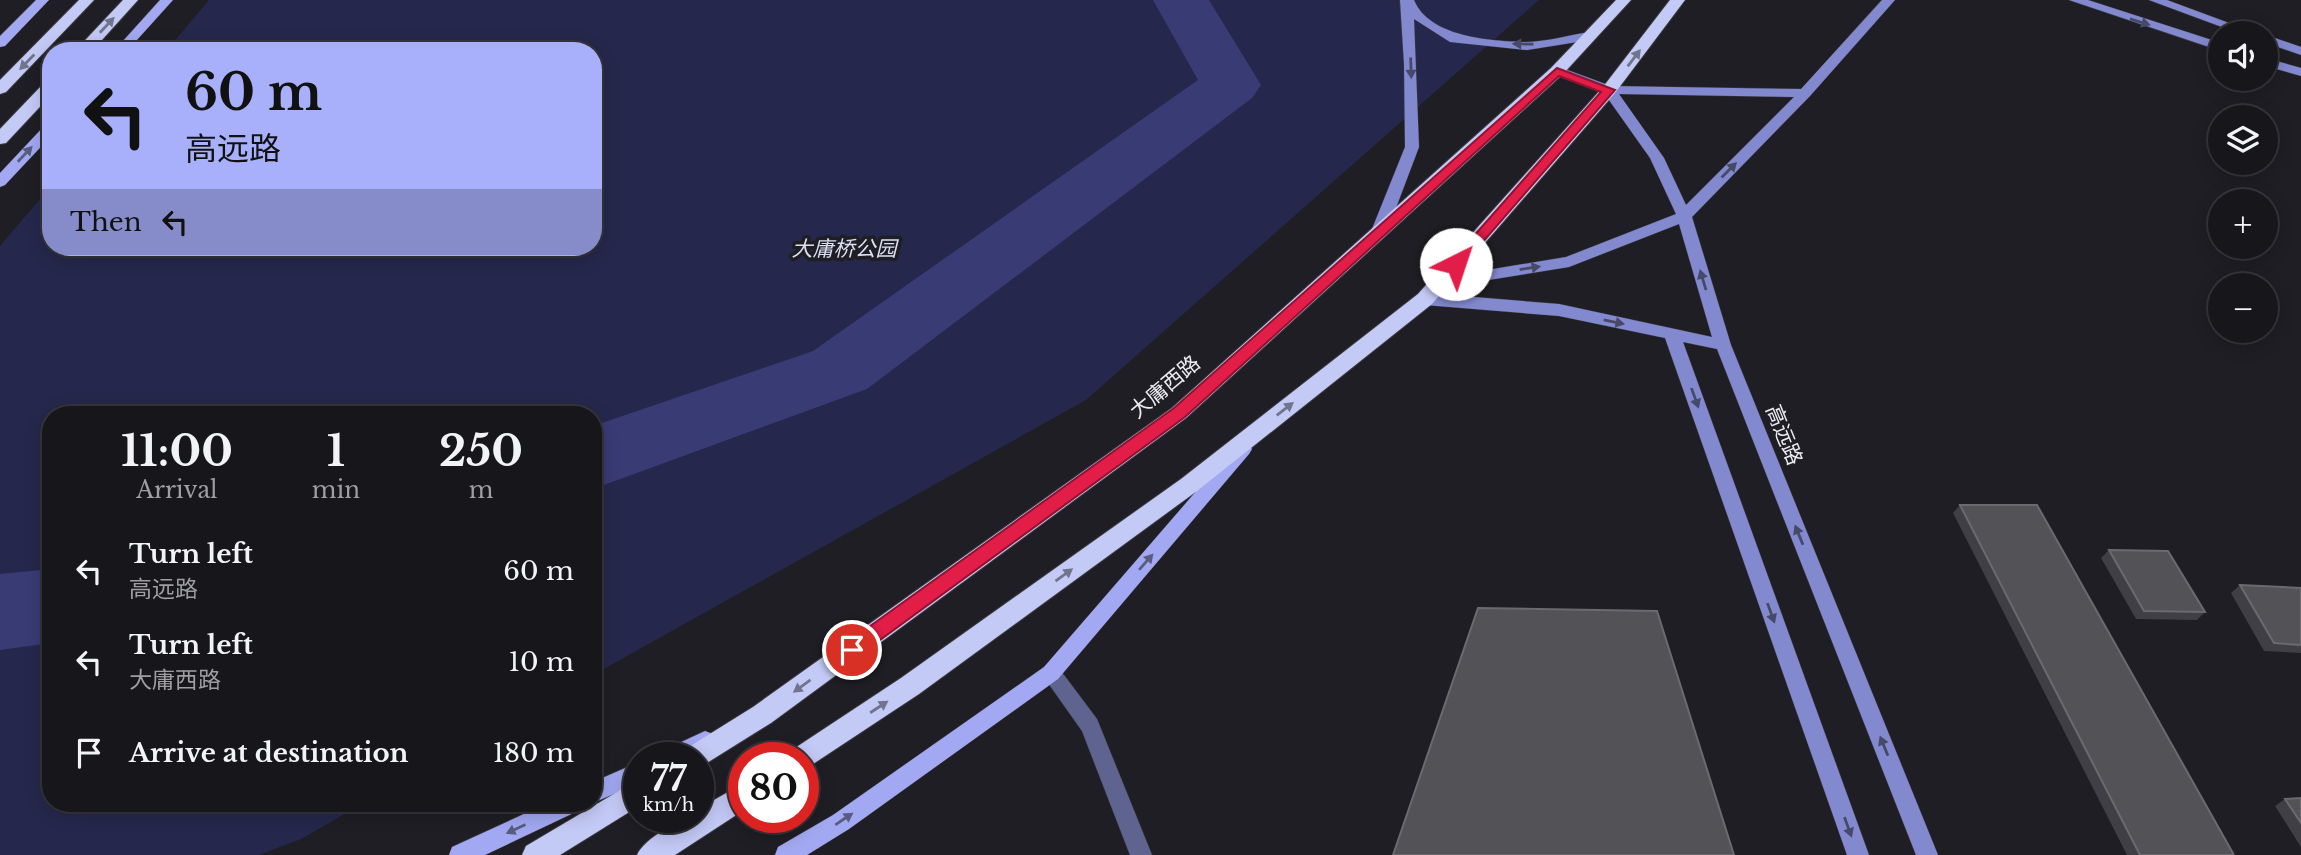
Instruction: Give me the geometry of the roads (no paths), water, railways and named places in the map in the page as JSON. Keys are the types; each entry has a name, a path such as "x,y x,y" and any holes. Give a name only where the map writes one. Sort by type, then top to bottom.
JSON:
{"highway":[{"path":"46,42 87,0"},
{"path":"91,42 131,0"},
{"name":"大庸西路","path":"714,745 762,715 1179,413 1557,71 1624,0"},
{"path":"819,746 910,687 1189,485 1432,291 1609,90 1678,0"},
{"path":"0,89 42,46"},
{"path":"0,139 42,95"},
{"path":"536,855 623,801"},
{"path":"651,855 728,805"}],"main road":[{"path":"0,43 43,0"},
{"path":"128,42 167,0"},
{"path":"0,182 42,137"},
{"path":"786,855 841,822 1051,673 1259,430"},
{"path":"704,742 762,715"},
{"path":"602,789 623,779"},
{"path":"460,855 553,812"}],"street":[{"path":"1407,0 1413,13 1450,38 1527,46 1590,36"},
{"path":"1380,229 1412,147 1407,0"},
{"path":"1432,291 1569,262 1684,216 1805,93 1889,0"},
{"path":"2076,0 2208,43"},
{"path":"2155,0 2215,21"},
{"path":"2278,43 2301,51"},
{"path":"2278,65 2301,72"},
{"path":"1557,71 1609,90 1805,93"},
{"name":"高远路","path":"1609,90 1657,158 1684,216 1723,345 1927,855"},
{"path":"1432,291 1559,310 1723,345"},
{"path":"1672,334 1858,855"}],"lane":[{"path":"1051,673 1090,726 1141,855"}],"waterway":[{"path":"602,455 840,370 1231,85 1181,0"},
{"path":"0,612 42,607"}],"park label":[{"name":"大庸桥公园","path":"844,249"}]}
